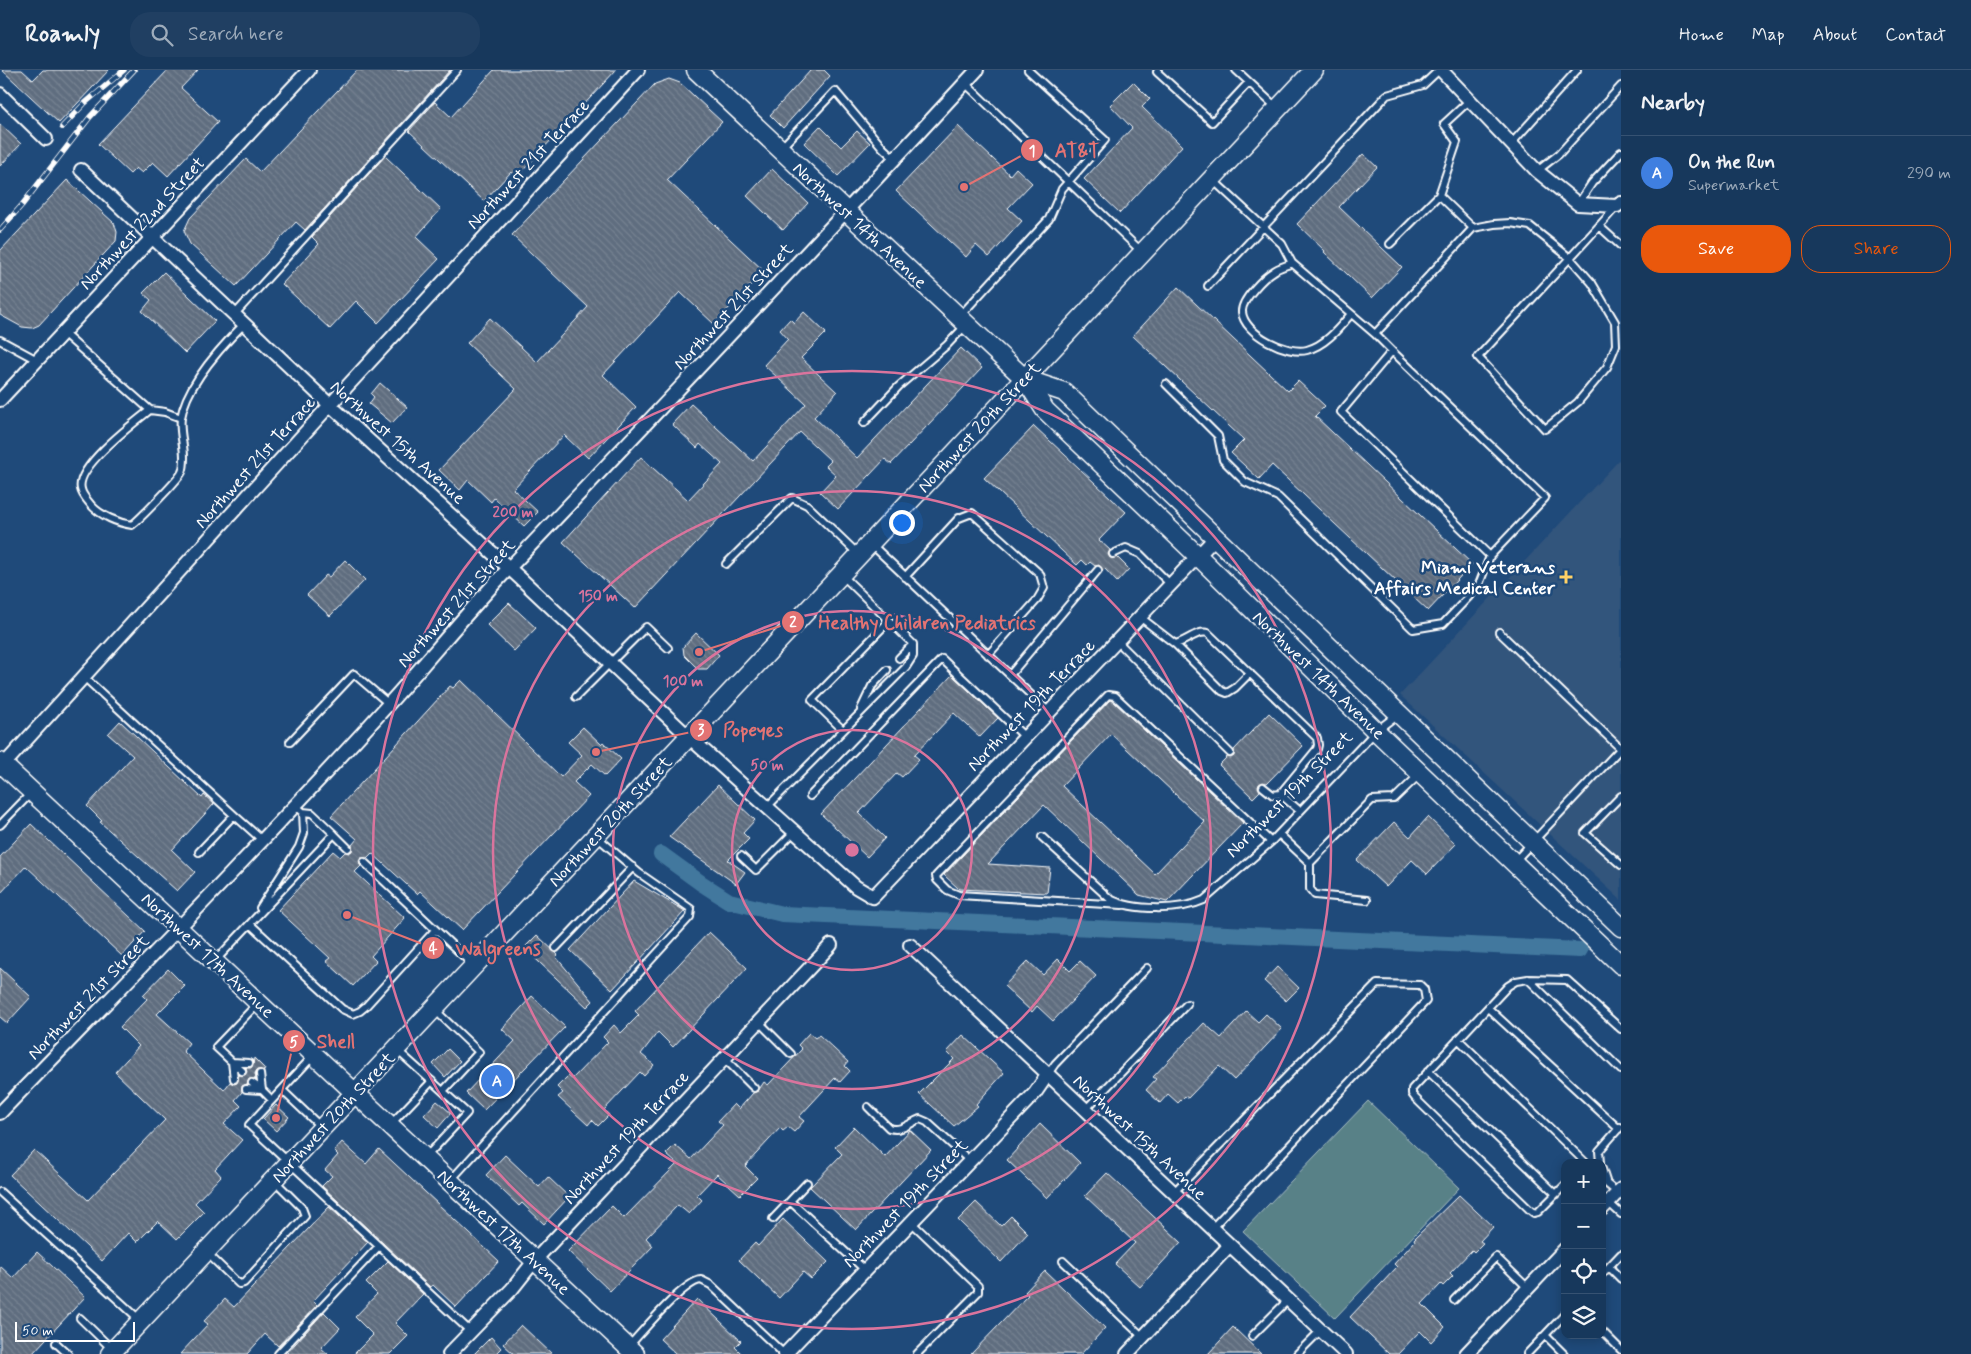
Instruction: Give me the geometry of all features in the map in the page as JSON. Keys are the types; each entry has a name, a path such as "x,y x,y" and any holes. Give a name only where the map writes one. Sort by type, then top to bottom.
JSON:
{"main road":[{"name":"Northwest 14th Avenue","path":"696,70 1025,379 1044,410 1198,556 1420,774 1621,965"},
{"name":"Northwest 20th Street","path":"114,1353 141,1321 355,1092 1314,70"},
{"name":"Northwest 14th Avenue","path":"1025,379 1064,392 1621,927"},
{"name":"Northwest 17th Avenue","path":"1,766 32,792 259,1002 535,1260 628,1352"}],"street":[{"name":"Northwest 22nd Street","path":"0,400 309,70"},
{"name":"Northwest 21st Terrace","path":"1,766 638,70"},
{"name":"Northwest 21st Street","path":"0,1112 262,840 299,808 426,660 510,568 846,212 977,70"},
{"path":"1440,70 1537,171 1578,204 1619,204"},
{"path":"0,94 46,138"},
{"name":"Northwest 15th Avenue","path":"81,170 330,405 510,568 689,737 795,830 856,887 872,897"},
{"name":"Northwest 19th Terrace","path":"872,897 1216,538"},
{"name":"Northwest 19th Terrace","path":"449,1354 512,1289 535,1260 831,945"},
{"name":"Northwest 15th Avenue","path":"910,945 1346,1354"},
{"name":"Northwest 19th Street","path":"789,1352 1040,1088 1048,1074"},
{"path":"1606,1205 1619,1191"},
{"path":"1126,1354 1230,1245"},
{"path":"1466,1354 1561,1253"}],"lane":[{"path":"235,314 457,70"},
{"path":"864,423 899,386 947,345 962,321 1049,219 1062,189 1105,140 1028,70"},
{"path":"1158,70 1157,72 1212,122 1249,82"},
{"path":"1208,286 1387,95 1423,85 1440,70"},
{"path":"1511,144 1577,70"},
{"path":"1241,72 1278,109"},
{"path":"964,83 1143,253"},
{"path":"1537,171 1559,154 1621,86"},
{"path":"780,149 835,91 883,148 895,159"},
{"path":"1390,244 1439,195 1457,142 1444,124 1470,100"},
{"path":"1578,204 1592,183 1621,152"},
{"path":"1166,384 1218,436 1223,460 1245,482 1278,497 1413,629 1443,624 1478,587 1490,556 1545,498 1375,334 1292,263 1282,244 1212,179"},
{"path":"1439,195 1473,228"},
{"path":"1375,334 1473,228 1510,223 1530,226 1570,258 1592,283 1615,322 1616,345 1607,367 1578,402 1545,429 1478,357 1570,258 1619,204"},
{"path":"1599,226 1621,246"},
{"path":"1292,263 1275,270 1259,283 1244,303 1242,312 1252,329 1270,344 1296,351 1308,350 1320,345 1351,314"},
{"path":"150,410 110,442 96,458 81,482 81,489 94,508 124,524 132,525 141,519 182,473 184,457 181,418 187,400 221,347 244,324"},
{"path":"63,333 150,410 165,412 181,418"},
{"path":"0,340 37,360"},
{"path":"1392,351 1340,412 1490,556"},
{"path":"726,564 792,498 807,505 865,549 905,576 1049,712"},
{"path":"905,576 959,518 972,513 1040,574 1044,588 1037,600 988,655"},
{"path":"1113,554 1126,548 1140,554 1171,585"},
{"path":"1010,675 1098,570"},
{"path":"768,806 906,667 913,656 913,644 841,574"},
{"path":"1140,617 1174,644 1222,691 1227,693 1235,688 1250,673"},
{"path":"843,730 812,700 889,621"},
{"path":"576,697 646,627 668,648"},
{"path":"1499,632 1621,748 1513,862"},
{"path":"1174,644 1182,643 1199,633 1208,633 1317,738 1317,749 1280,794 1273,795 1263,787"},
{"path":"1117,641 1230,753"},
{"path":"899,658 913,644"},
{"path":"810,796 942,659 1025,737"},
{"path":"858,715 872,686 887,670"},
{"path":"290,742 354,674 389,704"},
{"path":"84,677 262,840"},
{"path":"1122,905 959,895 947,890 937,880 936,876 1108,695 1115,696 1271,842"},
{"name":"Northwest 19th Street","path":"1122,905 1174,908 1195,904 1204,900 1271,842 1376,731 1398,714"},
{"path":"1367,900 1315,895 1310,889 1310,864 1372,800 1394,799 1420,774"},
{"path":"0,825 32,792"},
{"path":"1280,794 1300,812"},
{"path":"1621,796 1586,833 1621,865"},
{"path":"299,808 312,813 348,848"},
{"path":"250,924 291,862 299,846 304,833 299,808"},
{"path":"199,852 234,815"},
{"path":"741,856 756,870 795,830"},
{"path":"214,962 334,834"},
{"path":"1279,834 1310,864"},
{"path":"450,1181 690,916 691,909 633,867 596,836"},
{"path":"1042,837 1110,899 1122,905"},
{"path":"364,862 474,966"},
{"path":"556,948 633,867"},
{"path":"250,924 342,1009 353,1014 366,1006 435,930"},
{"path":"1048,1074 1055,1064 1147,968"},
{"path":"1528,979 1621,1070"},
{"path":"1561,1189 1538,1212 1530,1210 1415,1098 1412,1094 1412,1089 1508,986 1516,981 1528,979 1567,980 1621,1029"},
{"path":"1174,1192 1377,984 1420,985 1424,989 1426,1001 1212,1228"},
{"path":"242,1072 216,1047 259,1002"},
{"path":"1086,1110 1187,1004"},
{"path":"1488,1008 1620,1128 1591,1159"},
{"path":"434,1009 479,1052 443,1091"},
{"path":"758,1021 791,1054"},
{"path":"1458,1039 1583,1159"},
{"path":"396,1049 467,1113 425,1158"},
{"path":"315,1055 249,1125 470,1332"},
{"path":"724,1058 754,1088"},
{"path":"232,1062 249,1063"},
{"path":"232,1062 234,1079"},
{"path":"1428,1071 1556,1194"},
{"path":"260,1074 262,1090"},
{"path":"390,1125 432,1082"},
{"path":"252,1083 272,1100"},
{"path":"246,1089 262,1090"},
{"path":"282,1090 322,1128"},
{"path":"868,1107 893,1130 904,1128 920,1119 927,1122 970,1161"},
{"path":"1599,1151 1600,1159"},
{"path":"206,1252 239,1284 244,1283 304,1216 302,1208 274,1180"},
{"path":"1606,1181 1619,1191"},
{"path":"773,1219 807,1183"},
{"path":"0,1192 141,1321"},
{"path":"790,1201 865,1270"},
{"path":"1606,1206 1621,1214"},
{"path":"911,1222 978,1286 978,1292 918,1354"},
{"path":"278,1354 380,1246"},
{"path":"1606,1270 1621,1254"},
{"path":"1454,1300 1496,1257 1528,1288"},
{"path":"1063,1261 1143,1337"},
{"path":"1609,1267 1621,1279"},
{"path":"628,1352 680,1293 690,1284 701,1280 712,1285 789,1352"},
{"path":"1252,1336 1288,1300"},
{"path":"80,1318 114,1353"},
{"path":"1526,1354 1561,1318"},
{"path":"1297,1354 1321,1330"},
{"path":"1545,1335 1564,1354"},
{"path":"1606,1335 1621,1350"},
{"path":"56,1343 68,1354"}],"shaded area":[{"name":"Miami Veterans Affairs Medical Center","path":"1621,458 1621,900 1400,695"}],"green space":[{"path":"1368,1101 1459,1188 1335,1318 1243,1231"}],"building":[{"path":"2,70 22,70 33,80 43,70 109,70 59,123"},
{"path":"168,70 198,70 181,88 218,122 168,176 153,162 142,173 136,168 130,174 98,144"},
{"path":"357,70 450,70 305,230 296,222 236,286 190,244 184,231 190,218 246,159 260,172"},
{"path":"494,70 616,70 516,178 511,172 484,201 409,131 435,102 451,117"},
{"path":"811,70 824,70 830,76 783,128 770,115"},
{"path":"669,79 680,83 722,122 667,180 764,271 714,324 680,292 603,375 636,407 588,458 564,435 513,489 538,512 524,526 494,498 491,502 468,480 460,490 439,470 516,389 467,343 490,318 537,362 588,307 512,235 655,84"},
{"path":"1133,82 1150,99 1142,107 1182,146 1120,213 1084,179 1132,128 1110,105"},
{"path":"0,124 21,144 0,166"},
{"path":"820,126 841,147 857,131 870,143 838,176 804,143"},
{"path":"958,126 1010,175 1016,168 1032,183 1008,208 1022,221 989,257 976,245 966,257 896,191"},
{"path":"1363,154 1377,167 1339,207 1402,267 1372,298 1297,224"},
{"path":"385,156 441,209 416,237 439,259 378,323 356,301 330,329 282,284 319,244 312,237"},
{"path":"772,169 808,203 783,230 747,196"},
{"path":"67,180 114,223 117,232 116,241 39,325 32,328 22,327 0,315 0,251"},
{"path":"164,272 215,321 185,353 142,311 151,300 143,293"},
{"path":"1178,287 1288,391 1298,381 1325,406 1315,416 1472,564 1428,611 1272,465 1259,479 1231,453 1244,440 1133,336"},
{"path":"804,312 826,333 801,358 837,392 814,417 857,458 961,348 982,368 891,464 885,459 838,509 820,492 836,475 826,466 831,461 800,432 635,608 563,542 641,457 688,500 722,464 700,444 697,448 672,424 691,404 753,461 806,404 764,365 788,339 780,330 790,319 794,323"},
{"path":"380,383 407,407 392,423 369,404 374,397 371,394"},
{"path":"1034,426 1126,512 1099,540 1110,550 1108,554 1110,558 1117,557 1129,569 1117,582 1105,569 1103,571 1099,565 1095,566 1090,562 1087,565 1082,560 1077,565 984,478"},
{"path":"345,560 365,580 330,616 307,595 326,575 329,577"},
{"path":"509,603 536,628 514,651 487,625"},
{"path":"696,633 719,655 707,669 698,669 684,655 683,647"},
{"path":"952,675 998,718 980,737 954,713 914,755 919,759 902,777 897,773 859,813 885,838 867,857 821,814"},
{"path":"461,680 561,777 582,755 568,742 583,727 621,759 605,776 592,764 574,782 589,796 462,930 420,891 417,894 372,853 367,858 361,858 359,861 361,866 355,872 405,918 371,956 376,961 353,986 326,961 330,958 278,910 333,851 340,857 345,852 349,853 352,851 352,845 357,839 331,816 450,686 453,688"},
{"path":"1110,700 1243,823 1167,902 1139,895 1044,805 988,864 1050,868 1047,893 959,889 944,875","holes":["1111,734 1205,822 1155,874 1062,786"]},
{"path":"1269,713 1303,746 1267,783 1259,784 1260,791 1253,798 1219,765 1227,757 1231,758 1234,756 1234,750"},
{"path":"120,721 202,798 204,795 214,804 172,850 195,872 177,891 100,822 102,821 87,806 133,756 108,734"},
{"path":"718,785 755,820 743,833 749,839 728,860 745,872 736,884 669,837"},
{"path":"1428,817 1456,844 1427,874 1412,860 1386,887 1357,860 1394,822 1410,837"},
{"path":"31,824 145,931 122,956 26,866 0,894 0,857"},
{"path":"634,881 685,911 612,990 570,950"},
{"path":"709,932 747,968 673,1047 658,1032 641,1054 654,1065 644,1076 640,1072 604,1110 609,1115 598,1126 592,1120 588,1125 558,1097 563,1093 557,1087 568,1076 572,1079 608,1042 603,1037 614,1025 621,1033 639,1015 635,1011"},
{"path":"537,935 558,955 556,957 593,1001 587,1007 524,948"},
{"path":"1058,959 1070,971 1080,961 1096,976 1053,1021 1037,1006 1032,1012 1004,986 1028,961 1043,975"},
{"path":"1277,967 1299,988 1286,1001 1264,981"},
{"path":"0,968 31,997 7,1023 0,1017"},
{"path":"168,969 185,986 157,1014 189,1043 183,1051 224,1090 230,1082 237,1083 239,1075 245,1075 247,1072 246,1068 251,1068 253,1065 254,1058 265,1069 264,1071 257,1070 255,1073 256,1079 249,1079 247,1084 242,1086 242,1092 235,1100 241,1106 224,1124 242,1140 215,1169 221,1176 195,1203 204,1212 177,1239 158,1221 137,1242 128,1233 102,1261 10,1175 34,1150 88,1200 165,1120 115,1072 139,1046 120,1027 147,999 143,995"},
{"path":"532,996 565,1027 484,1110 466,1093 515,1041 502,1029"},
{"path":"1246,1011 1258,1022 1266,1014 1282,1029 1234,1080 1219,1066 1188,1098 1185,1096 1178,1103 1168,1094 1160,1103 1146,1090 1156,1079 1153,1077 1204,1023 1221,1038"},
{"path":"809,1033 815,1038 819,1035 848,1062 845,1066 850,1071 840,1082 835,1078 799,1117 804,1121 794,1132 788,1127 783,1131 780,1128 745,1166 757,1178 740,1195 717,1174 697,1195 702,1200 689,1214 678,1205 646,1238 653,1246 610,1291 568,1251 612,1206 624,1218 677,1164 666,1154 675,1145 691,1159 723,1125 718,1121 734,1104 739,1109 753,1093 758,1091 764,1082 768,1085 802,1049 798,1045"},
{"path":"963,1035 1004,1073 976,1104 978,1106 954,1126 919,1094 954,1059 947,1052"},
{"path":"448,1049 460,1061 445,1077 433,1064"},
{"path":"437,1101 451,1113 438,1128 424,1115"},
{"path":"276,1105 289,1117 276,1131 263,1119"},
{"path":"1040,1124 1080,1163 1047,1198 1007,1160"},
{"path":"854,1127 885,1157 910,1130 931,1150 856,1230 810,1187 842,1154 835,1147"},
{"path":"342,1142 366,1164 379,1149 499,1261 456,1307 433,1285 430,1287 322,1186 332,1176 325,1170 338,1155 334,1151"},
{"path":"505,1155 539,1187 548,1177 569,1197 544,1224 522,1203 519,1206 486,1175"},
{"path":"1107,1173 1181,1242 1140,1287 1115,1264 1135,1243 1085,1196"},
{"path":"1459,1195 1493,1227 1480,1241 1483,1243 1474,1252 1472,1250 1450,1273 1453,1276 1443,1286 1441,1284 1422,1304 1445,1327 1431,1342 1420,1331 1398,1354 1389,1354 1350,1317 1397,1267 1394,1264 1415,1241 1414,1239"},
{"path":"976,1202 1001,1226 1011,1216 1028,1233 1001,1262 958,1220"},
{"path":"329,1207 368,1242 313,1301 317,1305 278,1346 265,1334 247,1354 180,1354 208,1324 204,1321 225,1299 234,1307"},
{"path":"783,1219 828,1262 811,1279 803,1272 779,1298 739,1260 755,1243 758,1246"},
{"path":"37,1252 85,1297 32,1354 0,1354 0,1266 13,1278"},
{"path":"388,1261 423,1294 395,1323 408,1336 390,1354 354,1354 373,1335 355,1317 377,1294 366,1283"},
{"path":"1045,1271 1105,1328 1081,1354 971,1354 1028,1295 1025,1292"},
{"path":"697,1299 741,1341 735,1347 742,1354 676,1354 660,1339"},
{"path":"324,1312 340,1328 321,1348 328,1354 286,1354"},
{"path":"521,1325 552,1354 514,1354 503,1344"},
{"path":"1233,1327 1261,1354 1208,1354"},
{"path":"491,1337 501,1348 495,1354 474,1354"}],"waterway":[{"path":"661,854 729,901 782,914 1580,950"}],"railway":[{"path":"62,127 84,104 124,70"},
{"path":"0,230 22,205 90,117 134,70"}],"place":[{"name":"AT&T","path":"964,187"},
{"name":"Miami Veterans Affairs Medical Center","path":"1566,577"},
{"name":"Healthy Children Pediatrics","path":"699,652"},
{"name":"Popeyes","path":"596,752"},
{"name":"Walgreens","path":"347,915"},
{"name":"On the Run","path":"497,1081"},
{"name":"Shell","path":"276,1118"}]}
